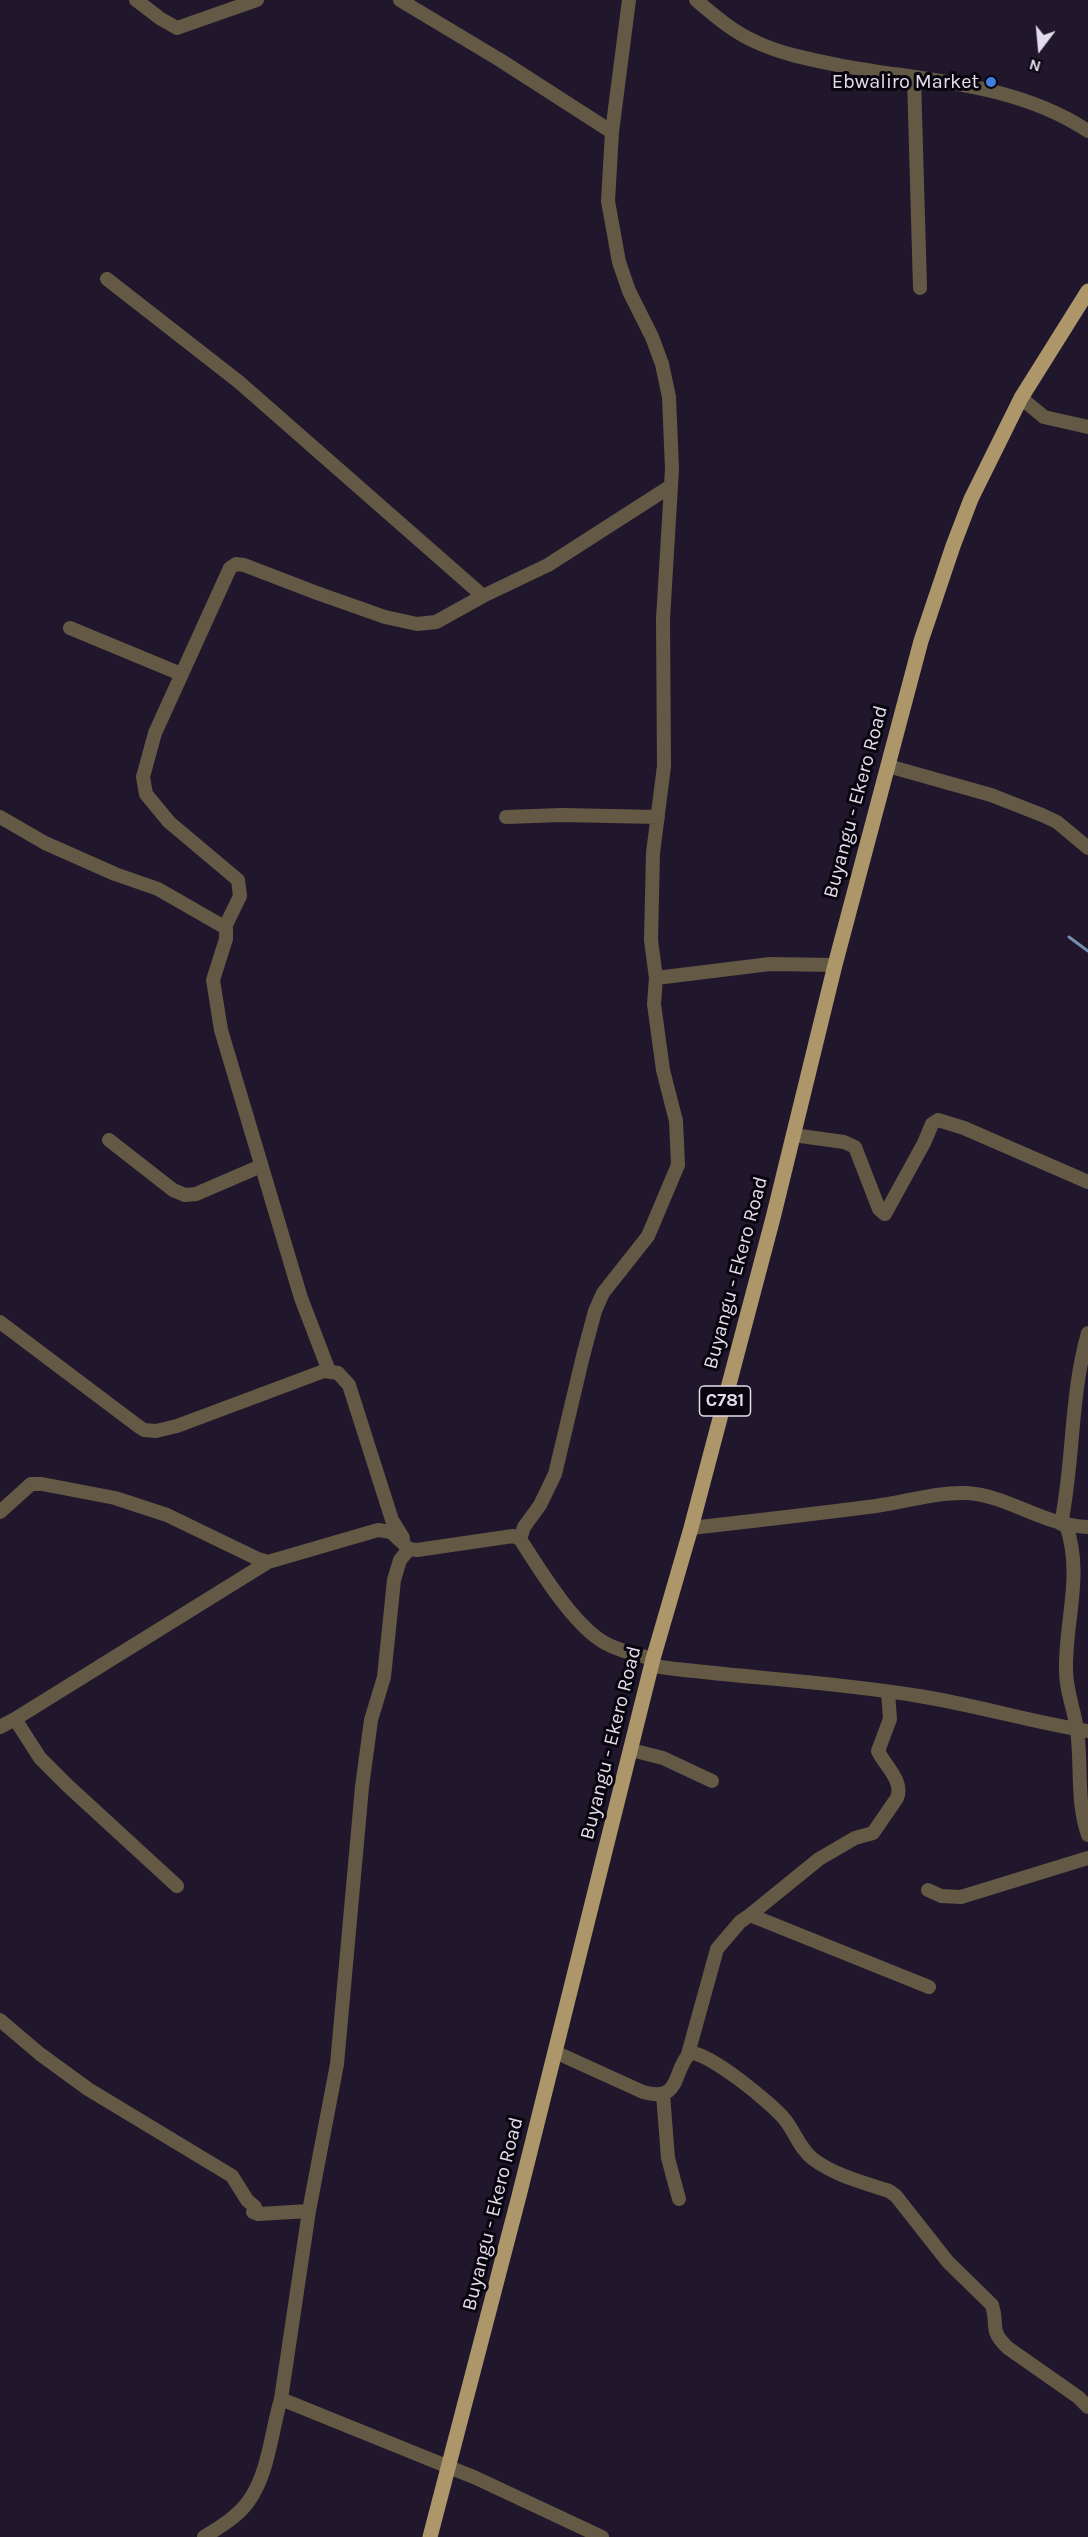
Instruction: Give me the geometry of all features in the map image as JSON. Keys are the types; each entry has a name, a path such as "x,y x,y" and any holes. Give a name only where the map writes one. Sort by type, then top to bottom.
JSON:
{"main road":[{"name":"Buyangu - Ekero Road","path":"430,2537 480,2349 653,1663 691,1528 835,964 921,641 952,546 971,499 1021,398 1088,291"}],"street":[{"path":"136,0 160,19 177,28 257,0"},
{"path":"400,0 500,60 612,132"},
{"path":"520,1539 524,1527 540,1505 555,1474 595,1311 612,1278 648,1236 678,1165 676,1121 663,1070 654,1004 656,978 651,940 652,853 664,766 663,619 671,486 667,381 652,337 629,291 619,262 609,216 608,186 612,132 629,0"},
{"path":"696,0 731,28 777,51 812,61 1010,95 1050,109 1088,131"},
{"path":"914,78 920,288"},
{"path":"107,279 239,382 483,596"},
{"path":"1021,398 1044,417 1088,427"},
{"path":"329,1371 301,1298 231,1071 215,1001 214,978 226,939 225,927 240,896 238,880 169,822 146,794 143,785 148,750 224,578 230,568 236,564 252,567 317,593 385,616 417,624 436,622 483,596 548,565 671,486"},
{"path":"70,628 181,674"},
{"path":"888,766 991,795 1057,822 1085,841"},
{"path":"506,817 562,815 658,817"},
{"path":"0,817 45,843 115,874 158,889 225,927"},
{"path":"656,978 770,964 835,964"},
{"path":"793,1135 844,1142 855,1147 879,1209 885,1214 932,1125 938,1120 964,1128 1088,1182"},
{"path":"109,1140 173,1190 185,1195 196,1194 261,1166"},
{"path":"0,1322 138,1426 151,1431 197,1420 329,1371 338,1373 349,1385 392,1520 409,1549"},
{"path":"1088,1334 1074,1403 1063,1524 1075,1575 1066,1654 1066,1683 1082,1730 1079,1790 1088,1835"},
{"path":"0,1512 31,1484 42,1484 115,1498 167,1515 268,1562"},
{"path":"691,1528 821,1514 953,1493 980,1494 1063,1524 1088,1527"},
{"path":"0,1727 268,1562 384,1530 392,1532 409,1549 440,1548 509,1535 520,1539 573,1614 593,1636 653,1663 726,1676 810,1682 916,1695 1082,1730"},
{"path":"204,2537 234,2517 248,2501 265,2466 281,2399 309,2211 337,2064 362,1787 371,1720 384,1677 390,1599 394,1580 400,1560 409,1549"},
{"path":"555,2052 643,2092 663,2094 668,2092 677,2082 688,2054 717,1949 740,1922 819,1859 855,1838 873,1833 897,1798 899,1792 895,1776 878,1751 880,1741 889,1725 888,1692"},
{"path":"15,1719 40,1758 177,1886"},
{"path":"631,1750 663,1758 712,1781"},
{"path":"928,1890 941,1896 961,1897 1088,1858"},
{"path":"750,1915 929,1987"},
{"path":"0,2020 39,2054 88,2089 232,2176 247,2200 255,2207 253,2212 256,2214 309,2211"},
{"path":"688,2054 693,2052 704,2056 767,2100 786,2121 810,2156 830,2170 893,2193 948,2262 992,2305 994,2327 998,2339 1078,2397 1088,2407"},
{"path":"663,2094 668,2158 679,2199"},
{"path":"281,2399 374,2436 447,2469 476,2478 602,2537"}],"waterway":[{"path":"1069,937 1088,951"}],"place":[{"name":"Ebwaliro Market","path":"991,82"}]}
